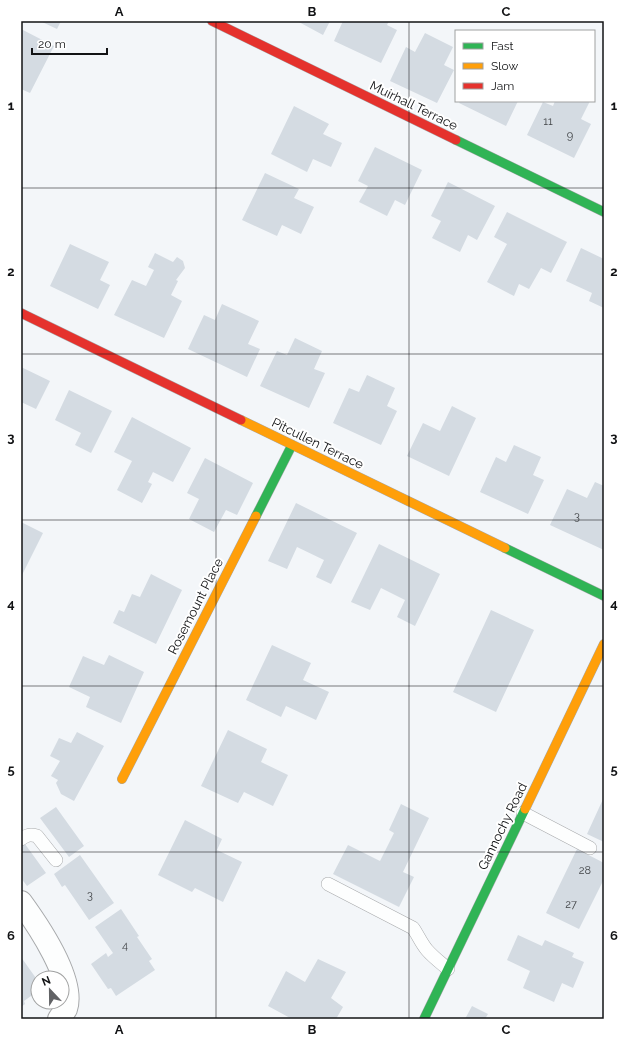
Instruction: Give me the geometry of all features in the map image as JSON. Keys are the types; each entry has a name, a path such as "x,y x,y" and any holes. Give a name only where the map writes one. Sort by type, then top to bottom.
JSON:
{"street":[{"name":"Muirhall Terrace","path":"212,21 604,212"},
{"name":"Pitcullen Terrace","path":"21,313 604,596"},
{"name":"Rosemount Place","path":"122,779 292,445"},
{"name":"Gannochy Road","path":"424,1019 604,644"},
{"path":"21,902 56,957 63,974 67,990 66,1008 59,1019"}],"lane":[{"path":"523,813 590,848"},
{"path":"21,839 32,834 37,836 56,860"},
{"path":"328,884 413,928 420,937 425,948 448,969"}],"building":[{"path":"40,21 61,21 57,29"},
{"path":"297,21 330,21 323,35"},
{"path":"343,21 389,21 387,25 397,30 381,63 334,41"},
{"path":"21,29 54,46 30,93 21,89"},
{"path":"425,33 453,47 444,65 454,70 437,103 390,81 406,47 415,52"},
{"path":"460,102 518,102 506,126"},
{"path":"543,102 553,106 555,102 590,102 581,119 591,124 574,158 527,135"},
{"path":"294,106 329,124 323,134 342,143 331,167 313,159 307,172 271,154"},
{"path":"375,147 422,170 405,205 395,200 387,216 359,202 368,186 358,181"},
{"path":"265,173 299,189 294,198 314,207 301,234 282,225 277,236 242,220"},
{"path":"448,182 495,206 477,240 468,235 460,252 432,238 441,221 431,216"},
{"path":"507,212 567,242 551,273 541,268 529,289 519,284 514,296 487,282 507,244 494,237"},
{"path":"70,244 109,262 100,280 110,285 98,309 50,286"},
{"path":"581,248 604,259 604,308 589,301 592,293 566,281"},
{"path":"155,253 173,262 177,257 183,261 185,268 176,280 178,281 171,295 182,301 164,338 114,315 132,280 146,286 154,270 148,267"},
{"path":"222,304 259,321 248,344 260,349 247,377 188,349 204,315 215,320"},
{"path":"295,338 322,351 314,369 325,373 309,408 260,386 277,351 287,355"},
{"path":"21,367 50,381 36,409 21,402"},
{"path":"367,375 395,388 387,406 397,411 381,445 333,423 349,388 359,392"},
{"path":"69,390 112,411 91,453 75,445 81,433 55,420"},
{"path":"452,406 476,418 449,476 407,456 423,423 440,431"},
{"path":"132,417 191,448 173,482 153,472 148,482 152,484 142,503 117,490 132,461 114,452"},
{"path":"514,445 541,457 533,475 544,480 528,514 480,492 496,457 506,462"},
{"path":"205,458 253,483 237,515 226,510 214,532 189,519 199,499 187,493"},
{"path":"595,482 604,486 604,550 550,525 567,489 587,498"},
{"path":"296,503 357,533 331,584 316,577 324,560 297,547 287,569 268,561"},
{"path":"21,522 43,533 21,577"},
{"path":"379,544 440,574 415,626 397,617 405,600 381,588 370,610 351,602"},
{"path":"151,574 182,590 156,644 113,623 119,610 124,612 132,594 140,597"},
{"path":"491,610 534,630 496,712 453,692"},
{"path":"272,645 311,663 303,680 329,692 316,720 286,706 281,717 246,700"},
{"path":"109,655 144,672 121,723 86,707 90,697 69,687 83,656 104,665"},
{"path":"228,730 267,749 261,762 288,775 273,806 244,792 238,803 201,786"},
{"path":"77,732 104,746 74,801 61,794 56,783 58,780 51,776 60,761 50,756 59,738 71,743"},
{"path":"604,797 604,842 587,834"},
{"path":"401,804 429,818 403,872 414,877 399,907 333,874 348,845 380,861 394,833 389,830"},
{"path":"56,807 84,846 69,857 40,818"},
{"path":"185,820 222,839 217,850 242,862 223,902 195,888 192,892 158,875"},
{"path":"25,844 46,873 27,886 21,878 21,847"},
{"path":"577,849 604,863 604,879 579,929 546,913"},
{"path":"80,855 114,903 89,920 65,885 62,887 54,874"},
{"path":"121,909 152,959 149,961 155,970 116,996 111,988 108,989 91,964 106,953 108,957 113,953 95,927"},
{"path":"518,935 542,946 545,940 574,953 572,957 584,962 573,988 562,983 554,1002 523,988 530,971 507,960"},
{"path":"21,957 30,970 30,997 24,1001 25,1004 21,1007"},
{"path":"318,959 346,972 331,998 343,1007 336,1019 292,1019 268,1006 286,971 305,982"},
{"path":"472,1006 488,1014 485,1019 465,1019"}],"traffic: fast":[{"path":"456,140 604,212"},
{"path":"256,516 292,445"},
{"path":"505,548 604,596"},
{"path":"424,1019 525,809"}],"traffic: slow":[{"path":"241,420 505,548"},
{"path":"122,779 256,516"},
{"path":"525,809 604,644"}],"traffic: jam":[{"path":"212,21 456,140"},
{"path":"21,313 241,420"}]}
